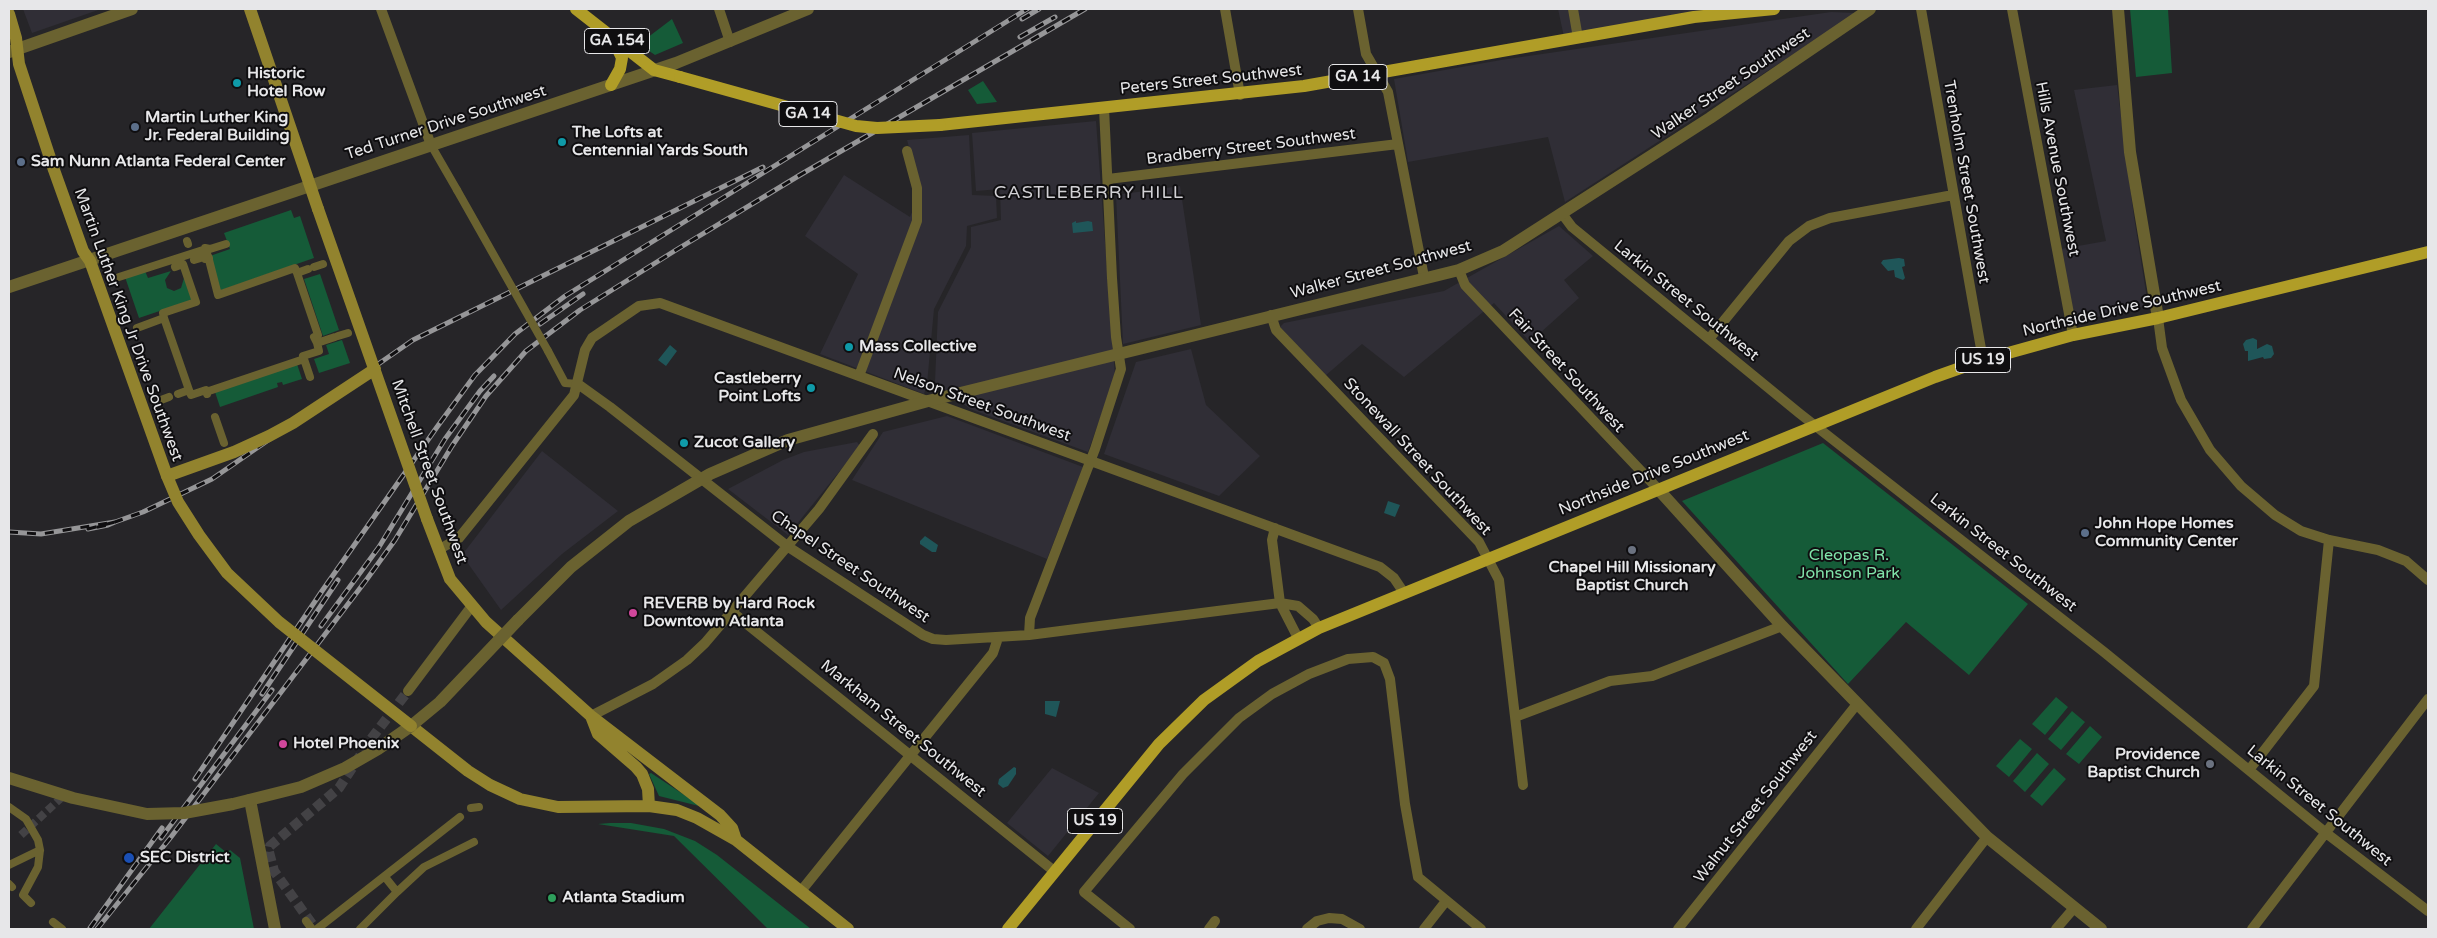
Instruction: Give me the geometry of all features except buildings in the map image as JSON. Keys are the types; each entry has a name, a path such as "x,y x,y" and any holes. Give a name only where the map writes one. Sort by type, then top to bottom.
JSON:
{"main road":[{"name":"Mitchell Street Southwest","path":"250,9 374,369 450,579 472,607 514,649 591,716 720,815 732,828 736,840"},
{"name":"GA 154","path":"576,9 654,70"},
{"name":"Peters Street Southwest","path":"654,70 856,126 877,128 940,125 1240,95 1377,74 1694,17 1774,9"},
{"name":"Martin Luther King Jr Drive Southwest","path":"9,14 16,38 13,51 28,89 80,242 90,261 167,476 178,502 199,535 233,578 279,622 468,771 504,792 520,799 558,807 648,806"},
{"path":"609,35 622,58 620,69 611,85"},
{"name":"Northside Drive Southwest","path":"1008,929 1159,744 1204,700 1258,661 1298,638 1816,425 1983,360 2074,335 2158,318 2428,252"},
{"path":"167,476 234,452 269,436 293,423 374,369"},
{"path":"591,716 598,734 642,774 648,789 648,806 685,813 736,840 848,929"}],"street":[{"path":"13,51 132,9"},
{"path":"382,9 431,145 565,383 578,384 574,395 466,531 451,544 438,550"},
{"path":"719,9 730,42"},
{"name":"Ted Turner Drive Southwest","path":"9,288 654,70 730,42 808,9"},
{"path":"1225,9 1240,95"},
{"path":"1358,9 1366,54 1388,92 1424,277"},
{"path":"1573,9 1578,38"},
{"name":"Walker Street Southwest","path":"9,778 72,798 147,814 184,813 250,800 301,787 345,768 378,749 411,726 440,702 571,567 629,521 702,478 788,440 928,401 1424,277 1459,270 1503,251 1563,215 1870,9"},
{"name":"Trenholm Street Southwest","path":"1921,9 1983,360"},
{"name":"Hills Avenue Southwest","path":"2012,9 2074,335"},
{"path":"2118,9 2130,152 2162,348 2181,400 2210,450 2241,486 2275,515 2301,531 2329,540 2378,550 2428,571"},
{"path":"1029,635 1030,618 1091,460 1118,384 1121,369 1114,308 1104,108"},
{"name":"Bradberry Street Southwest","path":"1108,179 1398,144"},
{"path":"859,376 917,221 916,188 907,151"},
{"path":"1709,339 1789,241 1809,226 1830,218 1953,196"},
{"name":"Larkin Street Southwest","path":"1563,215 1572,227 1709,339 2071,626 2326,833 2428,911"},
{"path":"119,277 145,268 180,262 191,254 207,253 210,249 226,244"},
{"path":"180,262 196,302 163,313 191,395 206,390 207,393 319,351 314,337 318,335 296,268 218,294 207,253"},
{"path":"297,273 323,264"},
{"path":"145,268 148,276"},
{"name":"Fair Street Southwest","path":"1459,270 1465,285 1658,490"},
{"name":"Nelson Street Southwest","path":"578,384 585,350 592,338 639,306 660,303 1091,460 1380,568 1394,578 1404,593"},
{"name":"Stonewall Street Southwest","path":"1271,315 1276,330 1479,542 1499,580 1523,785"},
{"path":"136,328 164,318"},
{"path":"317,343 348,333"},
{"path":"304,358 310,377"},
{"name":"Chapel Street Southwest","path":"578,384 702,478 787,546 923,635 940,640 998,638 1280,602 1298,606 1313,619 1319,628"},
{"path":"178,394 189,390"},
{"path":"215,417 224,443"},
{"path":"591,716 652,684 705,643 838,483 873,434"},
{"path":"1658,490 1782,626 1987,837 2102,929"},
{"path":"1275,528 1272,540 1280,602 1298,638"},
{"path":"2249,770 2314,686 2329,540"},
{"path":"2406,561 2428,580"},
{"path":"408,690 472,607"},
{"name":"Markham Street Southwest","path":"732,612 912,754 1054,871"},
{"path":"1515,717 1610,681 1652,676 1782,626"},
{"path":"801,892 994,653 998,638"},
{"path":"1130,929 1084,892 1183,774 1239,718 1272,694 1309,674 1348,658 1373,657 1384,663 1390,679 1415,868 1418,877 1481,929"},
{"path":"2252,929 2428,699"},
{"name":"Walnut Street Southwest","path":"1678,929 1857,704"},
{"path":"250,800 275,929"},
{"path":"9,807 26,819 34,830 40,850 38,867 23,895 31,902"},
{"path":"317,929 460,817"},
{"path":"1916,929 1987,837"},
{"path":"360,929 424,867 474,842"},
{"path":"9,865 40,850"},
{"path":"385,877 397,892"},
{"path":"1424,929 1446,901"},
{"path":"2056,929 2074,908"},
{"path":"1307,929 1317,921 1329,918 1342,919 1360,929"},
{"path":"306,921 312,929"},
{"path":"53,922 62,929"}],"shaded area":[{"path":"23,9 101,9 32,33"},
{"path":"1558,9 1724,9 1564,37"},
{"path":"1831,12 1857,13 1565,202 1548,137 1408,162 1394,79 1501,60"},
{"path":"2117,85 2134,217 2148,305 2075,322 2061,249 2106,241 2074,90"},
{"path":"1096,121 1115,376 1088,452 970,409 935,382 938,312 971,247 971,227 1001,220 1000,189 976,191 972,133"},
{"path":"969,135 972,195 996,196 997,218 967,226 966,246 934,309 927,384 924,394 820,354 858,274 805,236 844,175 910,217 921,190 907,140"},
{"path":"1180,186 1201,325 1123,344 1116,195"},
{"path":"1559,226 1593,256 1564,280 1579,298 1530,342 1494,303 1404,377 1362,344 1325,376 1280,327 1284,323 1444,291"},
{"path":"1191,349 1206,405 1260,456 1219,496 1104,454 1136,362"},
{"path":"947,416 1083,467 1047,559 852,480 883,432"},
{"path":"857,442 860,446 788,535 728,489 783,460 804,452"},
{"path":"542,451 618,511 562,554 501,610 462,555"},
{"path":"1052,768 1099,793 1048,856 1007,823"}],"green space":[{"path":"2130,9 2168,9 2172,73 2136,77"},
{"path":"672,19 683,43 655,55 639,44"},
{"path":"983,81 997,102 977,104 968,90"},
{"path":"291,210 294,218 300,216 314,258 219,291 210,256 230,249 224,233"},
{"path":"145,271 148,278 171,271 165,280 167,288 174,291 181,288 184,278 192,300 139,318 125,277"},
{"path":"320,274 339,330 323,336 304,279"},
{"path":"342,340 350,363 319,373 314,359 329,354 326,345"},
{"path":"297,364 302,379 283,385 282,382 277,383 278,387 220,407 215,392"},
{"name":"Cleopas R. Johnson Park","path":"1823,443 2028,604 1969,675 1906,622 1848,684 1682,501"},
{"path":"2056,697 2068,707 2045,735 2032,724"},
{"path":"2072,711 2085,722 2061,750 2048,739"},
{"path":"2090,726 2102,737 2079,764 2066,754"},
{"path":"2020,739 2032,749 2009,777 1996,766"},
{"path":"2037,753 2049,764 2025,792 2013,781"},
{"path":"2054,768 2066,779 2042,806 2030,796"},
{"path":"651,773 699,806 659,796 649,774"},
{"path":"631,823 664,829 695,841 717,855 811,929 768,929 674,836 598,824"},
{"path":"216,844 227,853 230,850 240,858 254,929 149,929"}],"water":[{"path":"1076,221 1076,223 1092,222 1093,231 1073,233 1072,223"},
{"path":"1904,259 1905,266 1902,267 1905,278 1903,280 1895,277 1894,270 1888,271 1881,263 1883,260"},
{"path":"2253,338 2257,340 2257,349 2267,344 2272,346 2274,354 2271,358 2264,359 2263,357 2248,361 2248,351 2245,351 2243,344 2246,340"},
{"path":"670,345 677,351 666,366 658,360"},
{"path":"1388,501 1400,505 1395,517 1384,513"},
{"path":"925,536 938,545 936,552 932,552 920,544 920,541"},
{"path":"1045,701 1060,701 1056,717 1045,714"},
{"path":"1014,767 1016,768 1016,774 1008,786 1003,788 998,784 999,779"}],"tunnel":[{"path":"312,924 274,871 269,852 270,846 339,788 371,739 408,691"},
{"path":"21,835 61,798"}],"railway":[{"path":"195,779 322,591 437,427 475,375 515,334 565,296 1027,9"},
{"path":"1022,19 1039,9"},
{"path":"97,929 171,837 367,579 395,540 452,446 486,396 526,351 580,310 676,250 800,175 1085,9"},
{"path":"1020,37 1055,17"},
{"path":"9,532 41,534 115,522 88,529 108,525 143,512 212,479 413,340 763,167"},
{"path":"540,324 583,294"},
{"path":"321,626 379,547 445,439 480,391 494,376"},
{"path":"262,694 338,580"},
{"path":"161,838 272,690"},
{"path":"90,928 162,828"}],"place":[{"name":"Historic Hotel Row","path":"237,83"},
{"name":"Martin Luther King Jr. Federal Building","path":"135,127"},
{"name":"The Lofts at Centennial Yards South","path":"562,142"},
{"name":"Sam Nunn Atlanta Federal Center","path":"21,162"},
{"name":"Mass Collective","path":"849,347"},
{"name":"Castleberry Point Lofts","path":"811,388"},
{"name":"Zucot Gallery","path":"684,443"},
{"name":"John Hope Homes Community Center","path":"2085,533"},
{"name":"Chapel Hill Missionary Baptist Church","path":"1632,550"},
{"name":"REVERB by Hard Rock Downtown Atlanta","path":"633,613"},
{"name":"Hotel Phoenix","path":"283,744"},
{"name":"Providence Baptist Church","path":"2210,764"},
{"name":"SEC District","path":"129,858"},
{"name":"Atlanta Stadium","path":"552,898"}],"district":[{"name":"CASTLEBERRY HILL","path":"1089,193"}]}
